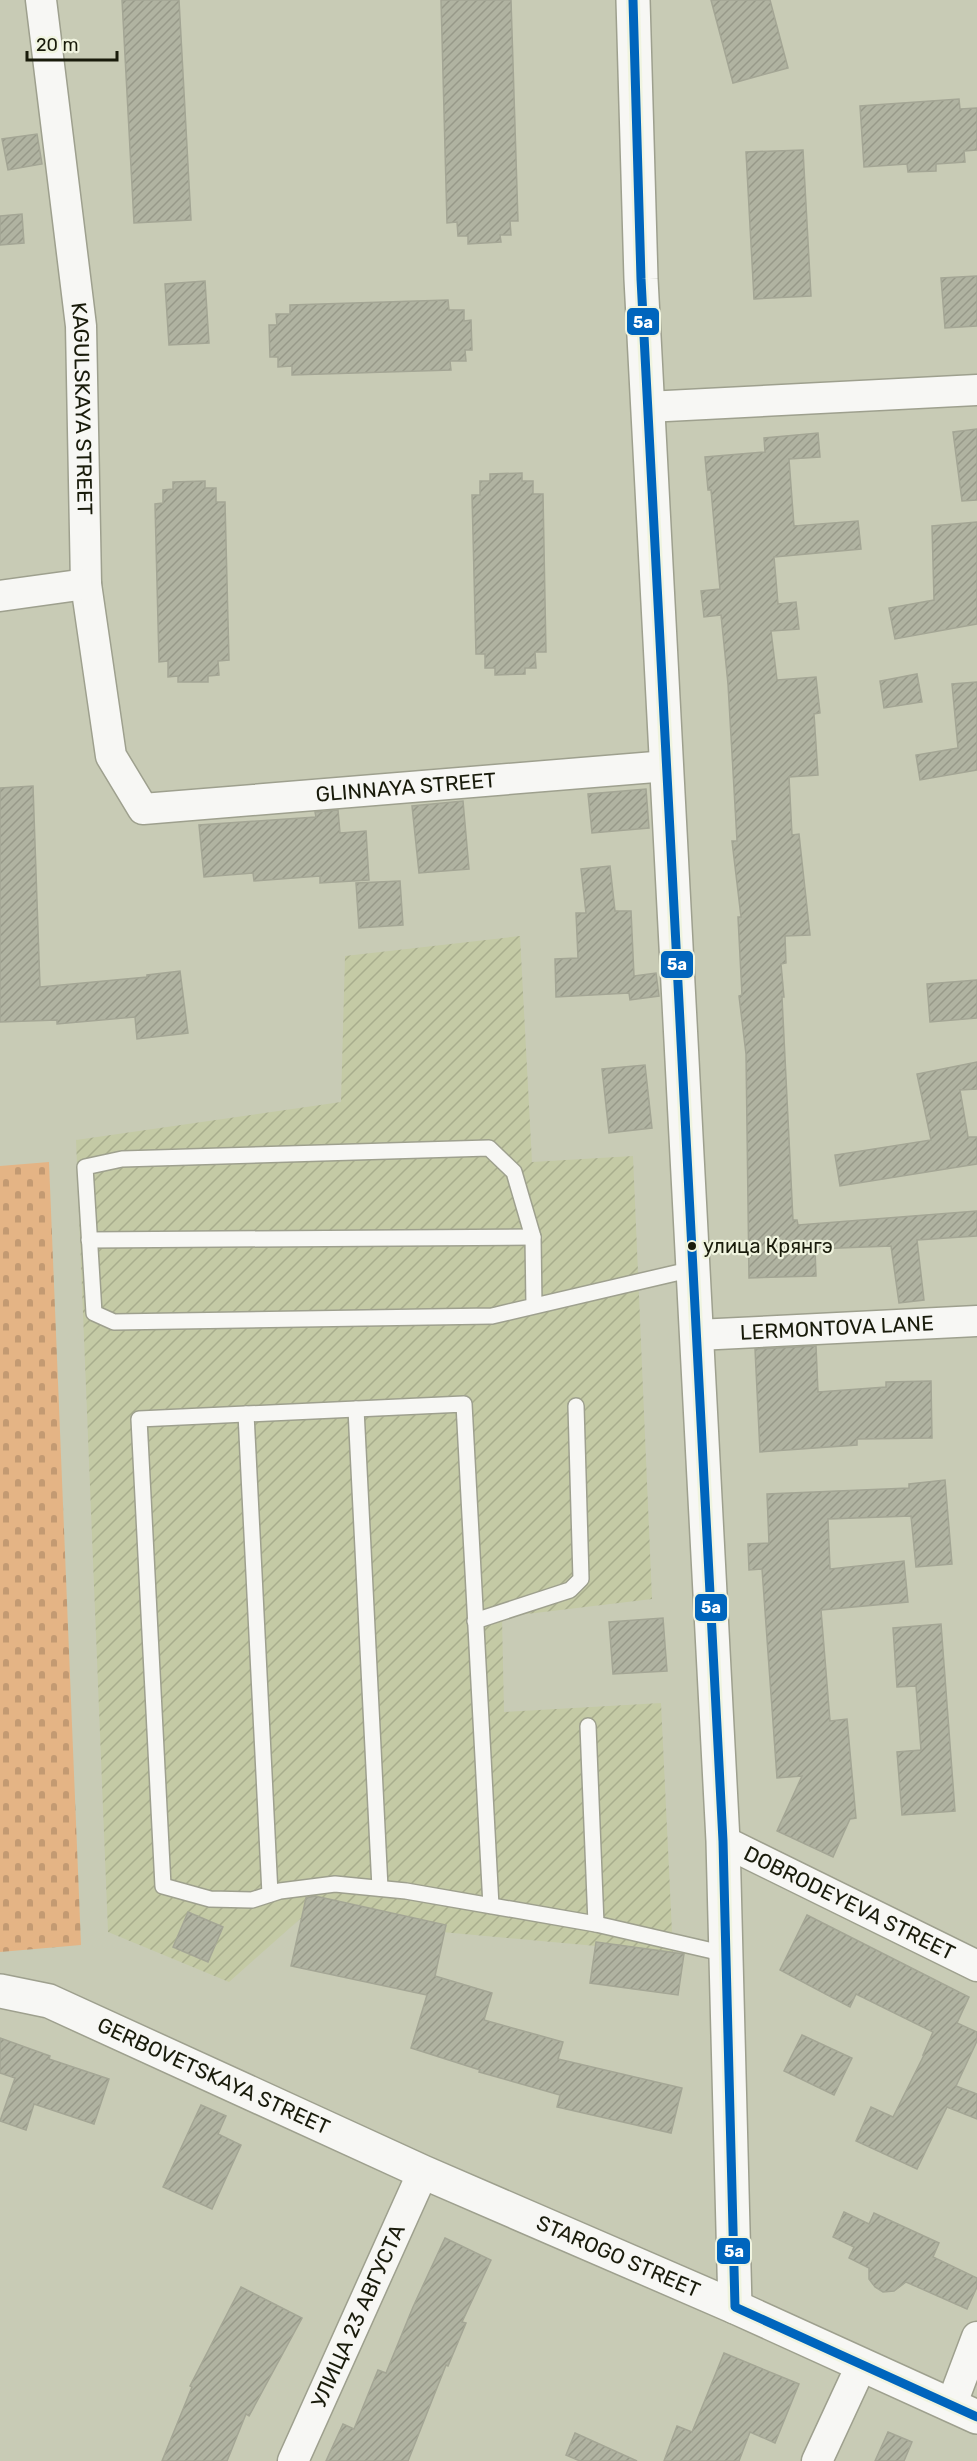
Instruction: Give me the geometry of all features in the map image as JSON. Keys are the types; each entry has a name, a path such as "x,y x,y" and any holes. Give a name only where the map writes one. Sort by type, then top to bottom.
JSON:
{"street":[{"name":"KAGULSKAYA STREET","path":"41,0 81,326 86,584 111,756 143,809"},
{"path":"633,0 647,407 723,1841 735,2307"},
{"path":"647,407 977,390"},
{"path":"0,596 86,584"},
{"name":"GLINNAYA STREET","path":"143,809 667,766"},
{"name":"LERMONTOVA LANE","path":"696,1335 977,1321"},
{"name":"DOBRODEYEVA STREET","path":"723,1841 977,1966"},
{"name":"GERBOVETSKAYA STREET","path":"0,1991 49,2001 423,2172"},
{"name":"STAROGO STREET","path":"423,2172 735,2307 964,2411"},
{"name":"УЛИЦА 23 АВГУСТА","path":"293,2461 423,2172"},
{"path":"964,2411 977,2337"},
{"path":"817,2461 861,2366"}],"lane":[{"path":"534,1306 533,1237 514,1172 489,1148 122,1160 86,1167 94,1313 114,1322 492,1316 693,1269"},
{"path":"89,1240 533,1237"},
{"path":"491,1906 464,1404 139,1419 163,1886 210,1899 252,1900 270,1894 335,1884 380,1888 596,1924 726,1954"},
{"path":"476,1621 570,1590 581,1579 576,1406"},
{"path":"356,1408 380,1888"},
{"path":"246,1414 270,1894"},
{"path":"588,1726 596,1924"}],"shaded area":[{"path":"520,936 532,1162 633,1156 652,1599 502,1617 504,1712 661,1703 673,1953 300,1919 229,1982 108,1932 76,1140 341,1102 345,956"}],"green space":[{"path":"49,1162 81,1945 0,1952 0,1166"}],"building":[{"path":"122,0 179,0 191,220 134,223"},
{"path":"441,0 511,0 518,221 510,221 511,235 500,235 501,242 468,244 468,236 458,236 457,222 447,223"},
{"path":"711,0 770,0 788,68 733,83"},
{"path":"959,99 960,109 977,108 977,150 964,151 965,162 936,164 936,171 908,172 907,164 864,167 860,106"},
{"path":"37,134 42,164 8,170 2,139"},
{"path":"803,150 811,296 754,299 746,152"},
{"path":"22,214 24,243 0,245 0,216"},
{"path":"977,276 977,326 945,328 941,278"},
{"path":"205,281 209,343 169,345 165,284"},
{"path":"448,300 449,310 464,310 464,321 471,320 472,350 465,350 466,361 450,361 451,370 292,375 292,366 278,367 278,357 270,357 269,325 277,325 276,314 290,314 290,305"},
{"path":"977,429 977,500 962,501 953,432"},
{"path":"818,433 820,457 789,459 794,526 858,521 861,549 774,557 778,604 796,602 799,629 771,631 777,680 816,677 820,713 814,714 818,775 789,777 792,835 799,834 810,935 785,936 786,963 781,964 793,1220 797,1220 798,1225 977,1211 977,1236 917,1240 924,1300 899,1303 891,1246 815,1249 816,1276 749,1278 746,1054 739,996 742,995 738,917 741,917 732,841 737,841 728,684 721,615 704,617 701,591 720,589 711,490 708,490 705,457 765,452 764,438"},
{"path":"522,473 522,481 533,481 533,494 543,494 546,652 535,652 536,668 525,668 525,674 495,675 495,668 485,668 485,654 476,654 472,495 480,495 480,481 490,481 490,474"},
{"path":"205,481 205,488 216,488 216,502 225,502 229,660 218,661 219,675 208,676 208,682 178,682 178,676 168,677 168,661 159,662 155,504 163,503 163,490 173,489 173,482"},
{"path":"977,522 977,624 895,639 889,608 934,600 932,526"},
{"path":"917,674 922,702 884,708 880,681"},
{"path":"977,682 977,770 920,780 916,755 958,748 952,684"},
{"path":"33,786 40,987 147,977 147,975 180,971 188,1033 137,1039 135,1017 57,1024 57,1020 0,1022 0,788"},
{"path":"646,789 649,828 592,833 588,794"},
{"path":"463,801 469,869 419,873 412,806"},
{"path":"338,810 340,833 366,831 369,880 320,883 320,876 254,881 253,873 204,877 199,825 316,817 315,812"},
{"path":"610,866 615,911 631,911 634,976 656,973 659,996 630,1000 629,993 556,997 555,959 578,958 576,913 586,913 581,869"},
{"path":"400,881 403,925 359,928 356,883"},
{"path":"977,980 977,1018 930,1022 927,984"},
{"path":"977,1062 977,1089 960,1090 968,1137 977,1137 977,1164 840,1186 835,1155 931,1140 917,1074"},
{"path":"645,1065 652,1128 609,1133 602,1069"},
{"path":"816,1346 818,1392 886,1387 886,1382 931,1381 932,1438 857,1439 857,1445 760,1452 755,1349"},
{"path":"945,1480 952,1564 916,1567 911,1516 828,1519 830,1569 904,1561 908,1602 821,1610 830,1721 847,1719 856,1818 850,1819 833,1857 777,1831 802,1776 777,1778 762,1569 749,1570 748,1544 769,1543 767,1494 909,1488 909,1484"},
{"path":"663,1618 667,1671 613,1674 609,1622"},
{"path":"941,1624 955,1811 902,1815 897,1752 921,1750 916,1686 897,1687 893,1628"},
{"path":"315,1896 446,1925 435,1976 492,1993 484,2020 563,2042 558,2059 682,2088 671,2133 557,2107 560,2095 479,2072 480,2070 411,2048 427,1995 291,1966 306,1898"},
{"path":"188,1912 223,1927 208,1962 173,1947"},
{"path":"807,1915 969,1997 957,2023 977,2032 977,2041 956,2086 977,2094 977,2119 947,2107 917,2169 856,2141 871,2107 893,2117 933,2032 856,1994 850,2007 780,1970"},
{"path":"596,1942 684,1954 678,1995 590,1983"},
{"path":"802,2035 852,2058 834,2095 784,2071"},
{"path":"0,2038 50,2056 49,2059 109,2079 94,2124 34,2104 26,2130 0,2121 15,2078 0,2073"},
{"path":"201,2105 226,2116 218,2134 241,2145 212,2209 163,2187"},
{"path":"844,2212 869,2224 874,2213 939,2243 933,2257 977,2278 977,2287 967,2309 906,2282 894,2291 883,2292 875,2287 869,2279 869,2268 849,2258 854,2247 833,2237"},
{"path":"445,2238 491,2260 462,2322 466,2323 448,2366 446,2365 408,2461 326,2461 343,2424 354,2429 378,2370 386,2373"},
{"path":"241,2287 302,2318 249,2416 246,2414 227,2461 162,2461 192,2387 190,2386"},
{"path":"724,2353 799,2384 775,2443 750,2432 739,2461 664,2461 677,2426 692,2432"},
{"path":"888,2432 912,2442 904,2461 875,2461"},
{"path":"575,2433 637,2461 580,2461 566,2455"}],"transit line":[{"name":"5а","path":"633,0 641,279 723,1841 735,2307 977,2417"}],"place":[{"name":"улица Крянгэ","path":"692,1246"}]}
